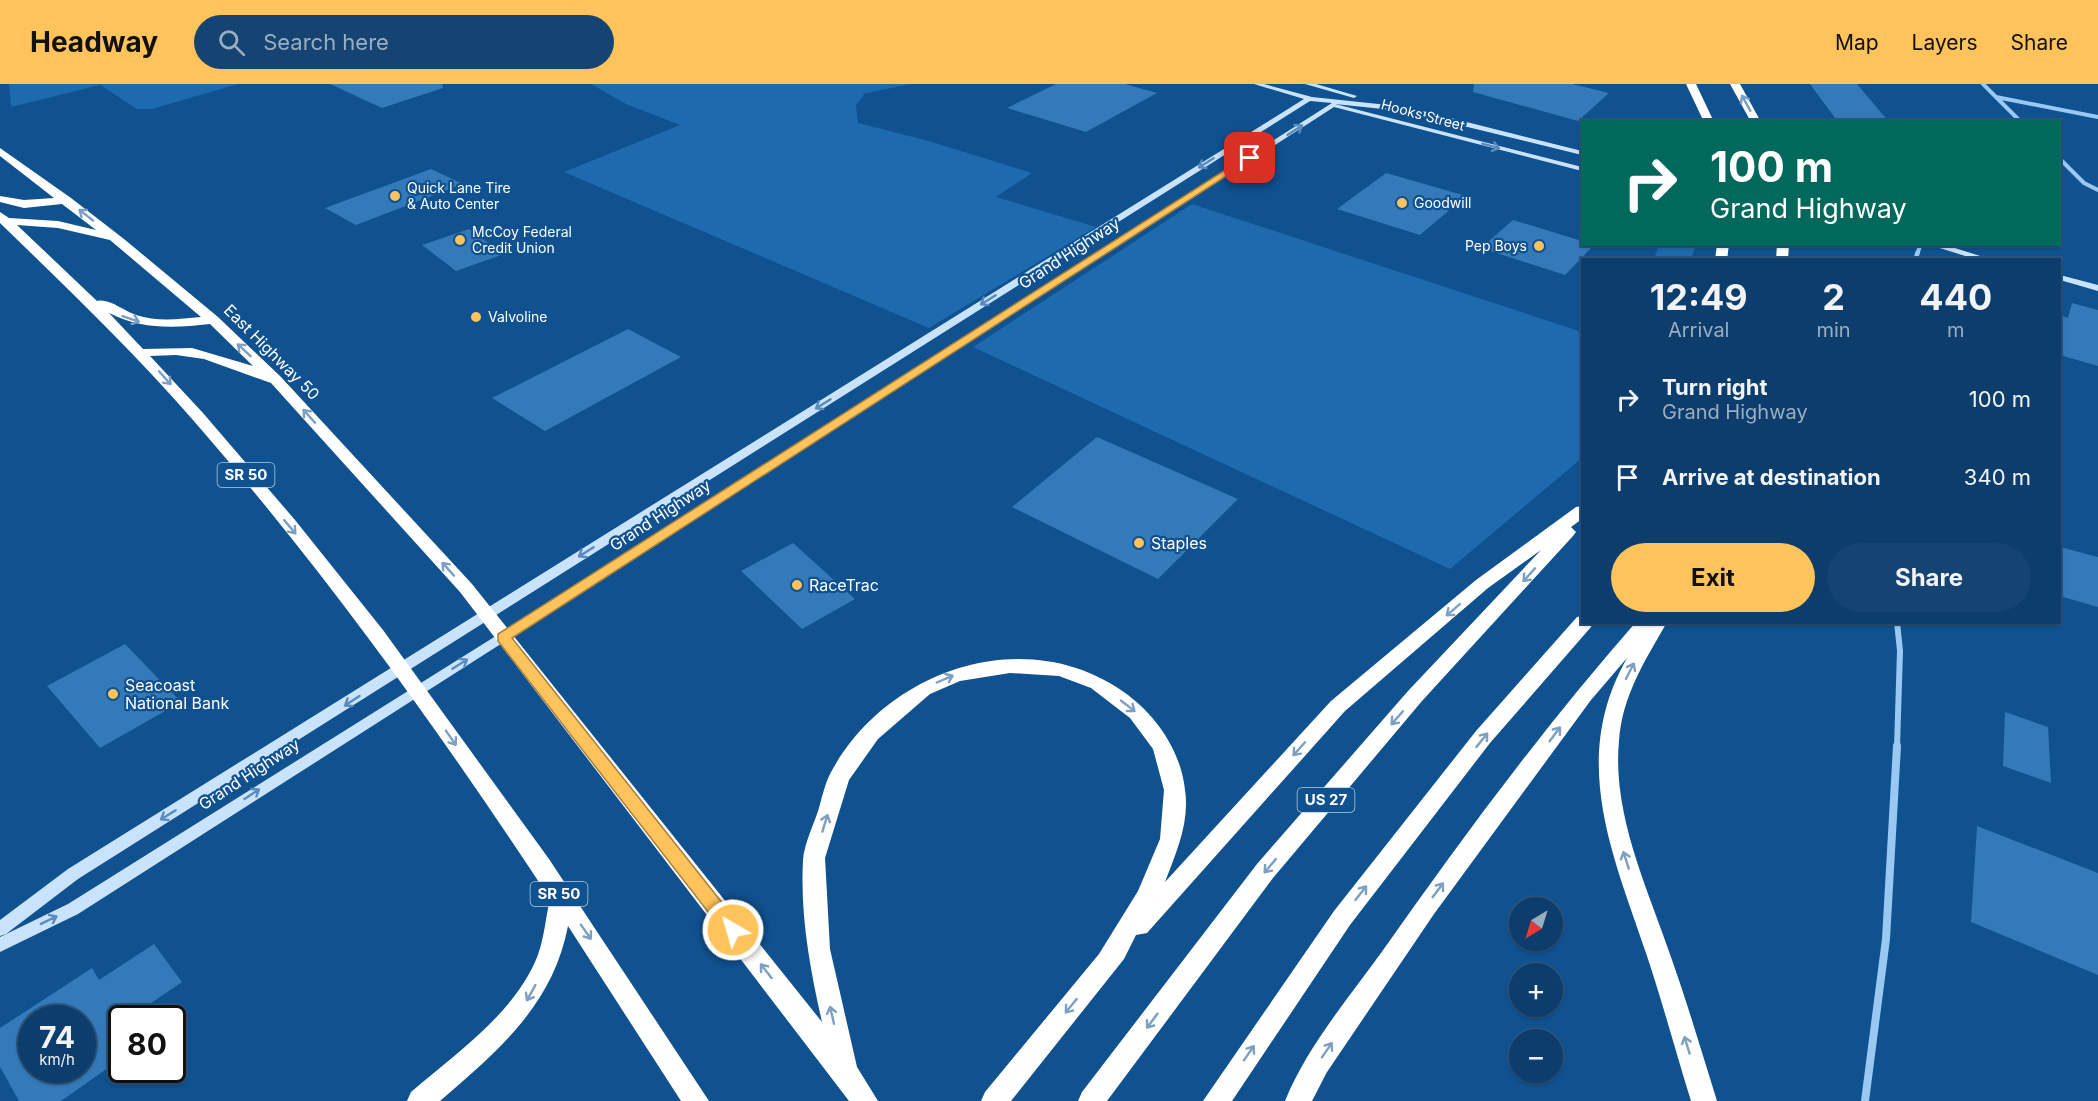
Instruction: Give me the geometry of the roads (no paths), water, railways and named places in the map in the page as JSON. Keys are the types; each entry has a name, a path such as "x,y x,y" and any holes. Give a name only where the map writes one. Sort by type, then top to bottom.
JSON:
{"highway":[{"path":"1690,84 1708,120"},
{"path":"1735,84 1755,120"},
{"name":"East Highway 50","path":"0,151 120,242 213,320 276,380 466,588 866,1101"},
{"path":"0,199 24,204 67,200"},
{"path":"3,219 67,224 120,242"},
{"name":"SR 50","path":"3,219 142,353 305,545 417,690 562,898 696,1101"},
{"path":"80,291 122,316 141,322 166,324 213,320"},
{"path":"142,353 200,352 276,380"},
{"path":"994,1101 1108,960 1338,706 1482,584 1581,514"},
{"name":"US 27","path":"1091,1101 1265,871 1415,696 1581,514"},
{"path":"1216,1101 1342,918 1483,737 1582,624"},
{"path":"1298,1101 1318,1063 1426,907 1584,695 1645,624"},
{"path":"1657,624 1628,673 1613,711 1606,771 1623,853 1665,974 1704,1101"},
{"path":"845,1072 818,949 814,858 839,777 871,733 922,688 948,677 1010,666 1061,669 1098,683 1106,689 1137,713 1162,746 1175,790 1171,839 1147,897 1108,960"},
{"path":"420,1101 492,1039 528,1001 545,967 562,898"}],"street":[{"path":"1257,84 1310,99 1407,110"},
{"path":"1302,84 1329,102"},
{"name":"Hooks Street","path":"1308,84 1581,153"},
{"path":"1983,84 2019,120"},
{"path":"1996,97 2098,117"},
{"name":"Grand Highway","path":"0,929 73,874 1310,99"},
{"name":"Grand Highway","path":"0,945 73,909 503,637 1329,102"},
{"name":"Hooks Street","path":"1329,102 1581,169"},
{"path":"2061,160 2084,183 2098,190"},
{"path":"1938,246 1982,258"},
{"path":"2061,278 2098,288"},
{"path":"1865,1101 1886,939 1897,750 1900,651 1898,624"}],"place":[{"name":"Quick Lane Tire & Auto Center","path":"395,196"},
{"name":"Goodwill","path":"1402,203"},
{"name":"McCoy Federal Credit Union","path":"460,240"},
{"name":"Pep Boys","path":"1539,246"},
{"name":"Valvoline","path":"476,317"},
{"name":"Staples","path":"1139,543"},
{"name":"RaceTrac","path":"797,585"},
{"name":"Seacoast National Bank","path":"113,694"}]}
